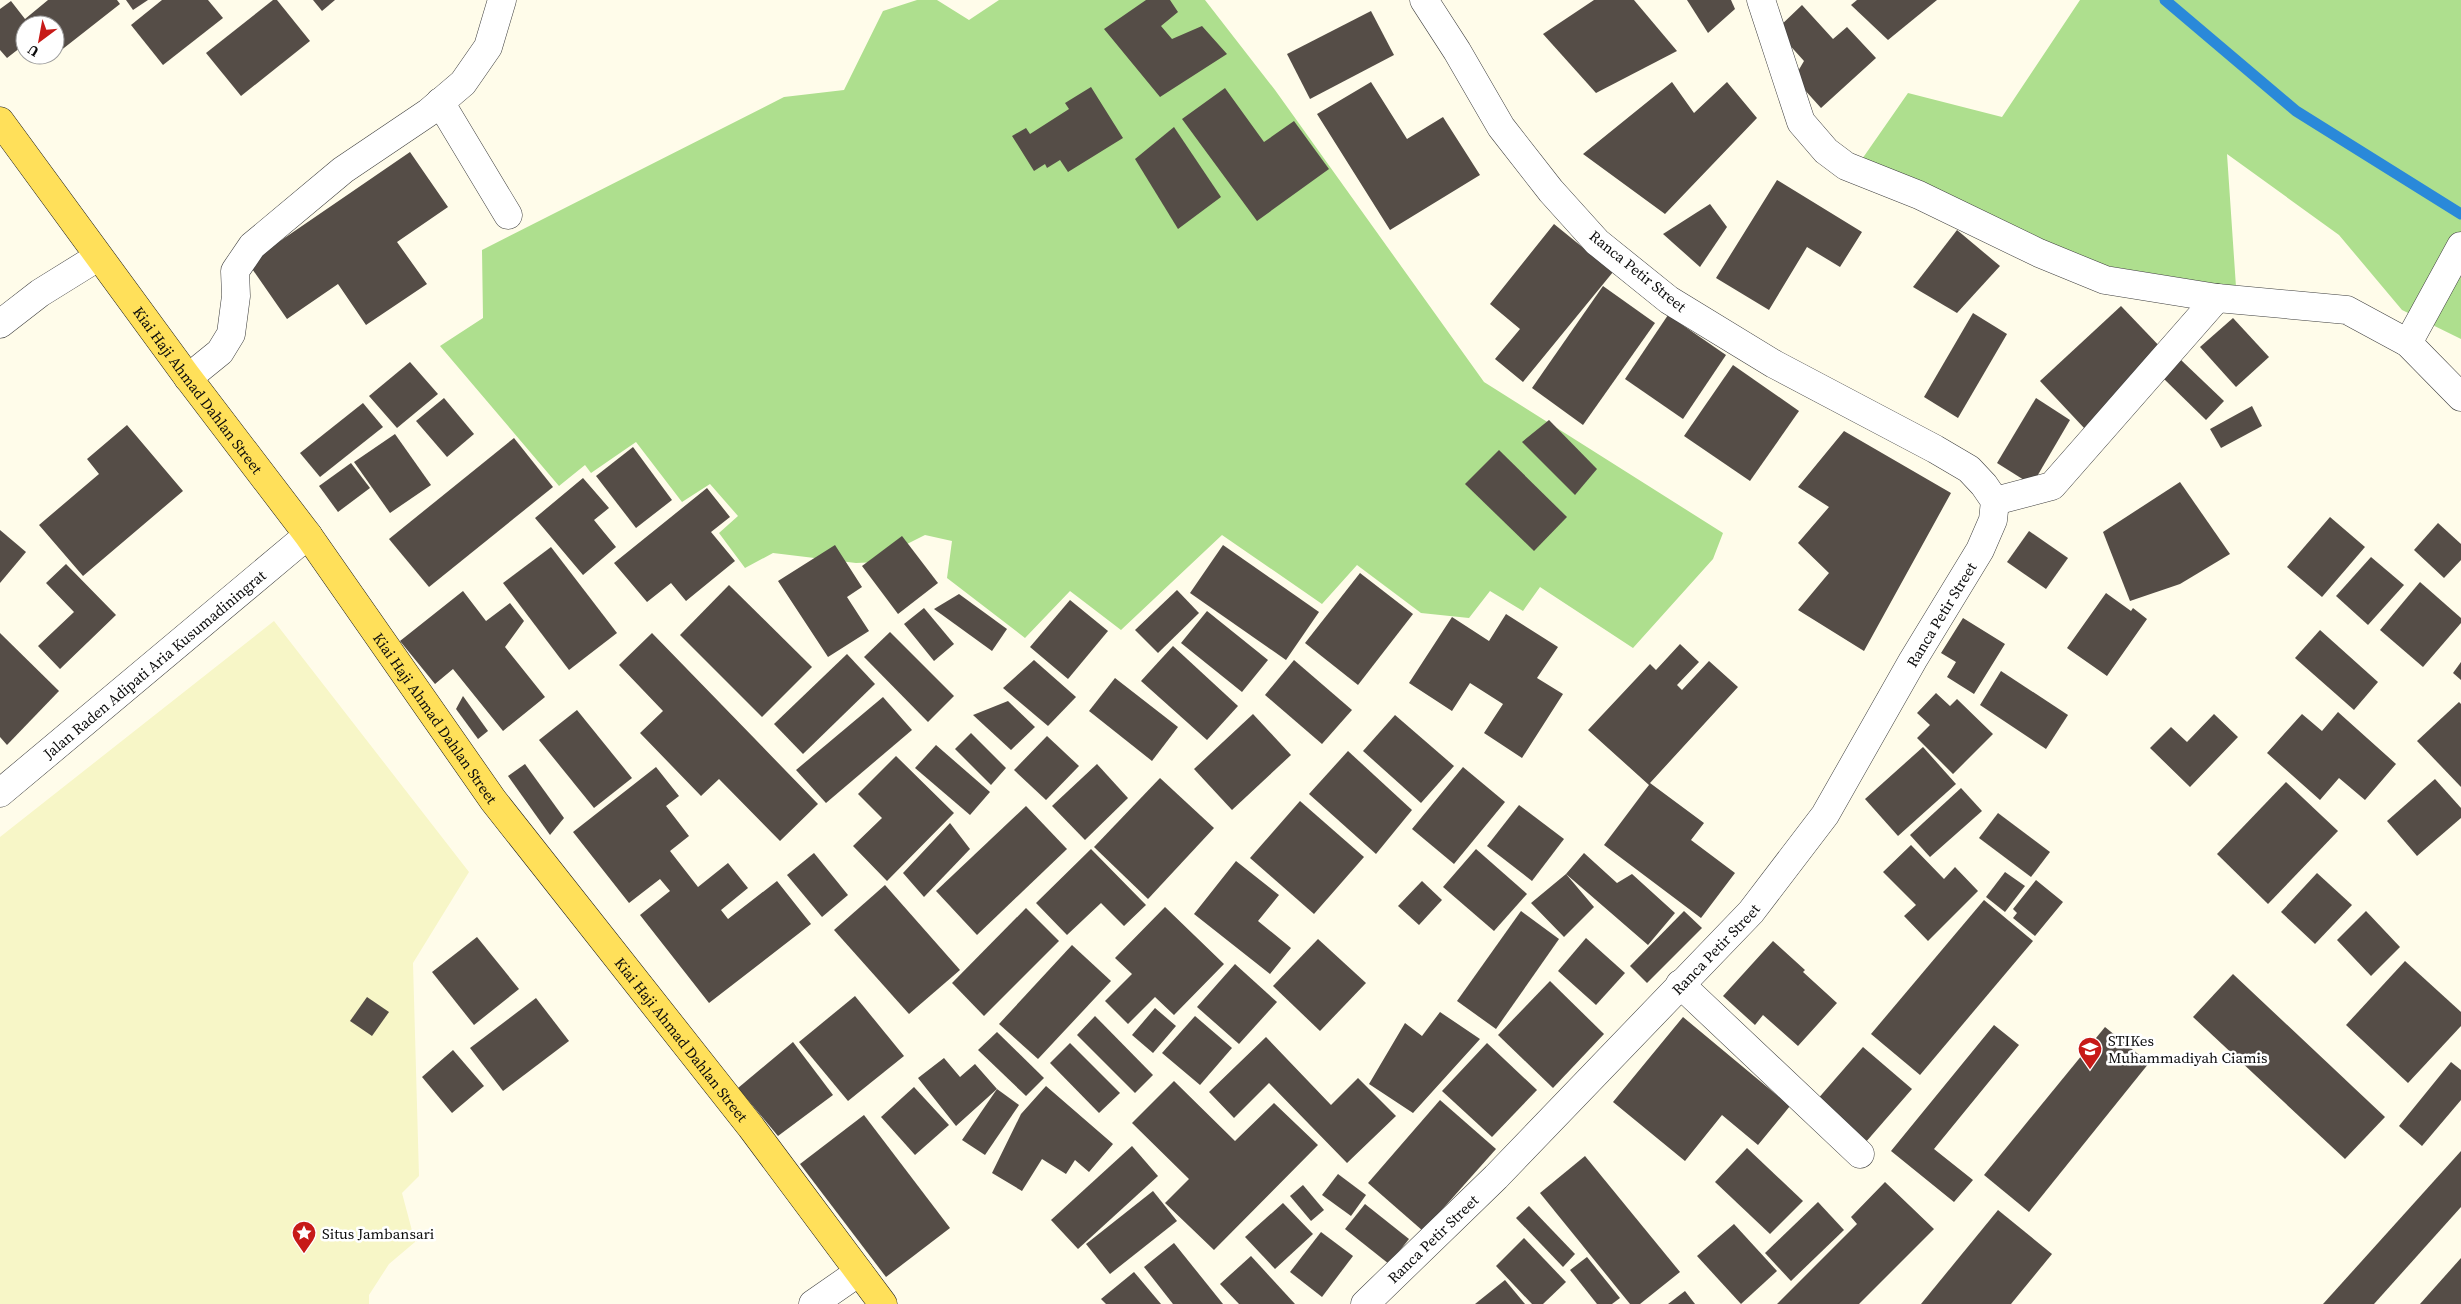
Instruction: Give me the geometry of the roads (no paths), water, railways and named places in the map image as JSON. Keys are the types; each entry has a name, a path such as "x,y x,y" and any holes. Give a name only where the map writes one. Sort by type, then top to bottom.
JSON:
{"main road":[{"name":"Kiai Haji Ahmad Dahlan Street","path":"0,121 188,378 308,535 493,800 751,1127 883,1304"}],"street":[{"path":"188,378 220,352 231,334 236,296 235,271 252,246 342,170 392,139 463,83 488,47 502,0"},
{"name":"Ranca Petir Street","path":"1365,1304 1496,1176 1751,912 1825,815 1913,660 1980,550 1993,520 1995,501 1984,484 1969,469 1774,364 1669,300 1597,242 1551,191 1501,127 1457,51 1424,0"},
{"path":"1761,0 1801,122 1826,151 1846,166 1920,195 2039,253 2105,280 2217,298 2347,310 2408,343 2461,397"},
{"path":"440,102 508,215"},
{"path":"2408,343 2460,249"},
{"path":"0,324 40,293 98,257"},
{"path":"1995,501 2052,486 2217,298"},
{"name":"Jalan Raden Adipati Aria Kusumadiningrat","path":"0,792 308,535"},
{"path":"1680,984 1860,1154"},
{"path":"813,1304 859,1272"}],"waterway":[{"path":"2165,0 2296,111 2461,214"}],"place":[{"name":"STIKes Muhammadiyah Ciamis","path":"2090,1070"},
{"name":"Situs Jambansari","path":"304,1254"}]}
